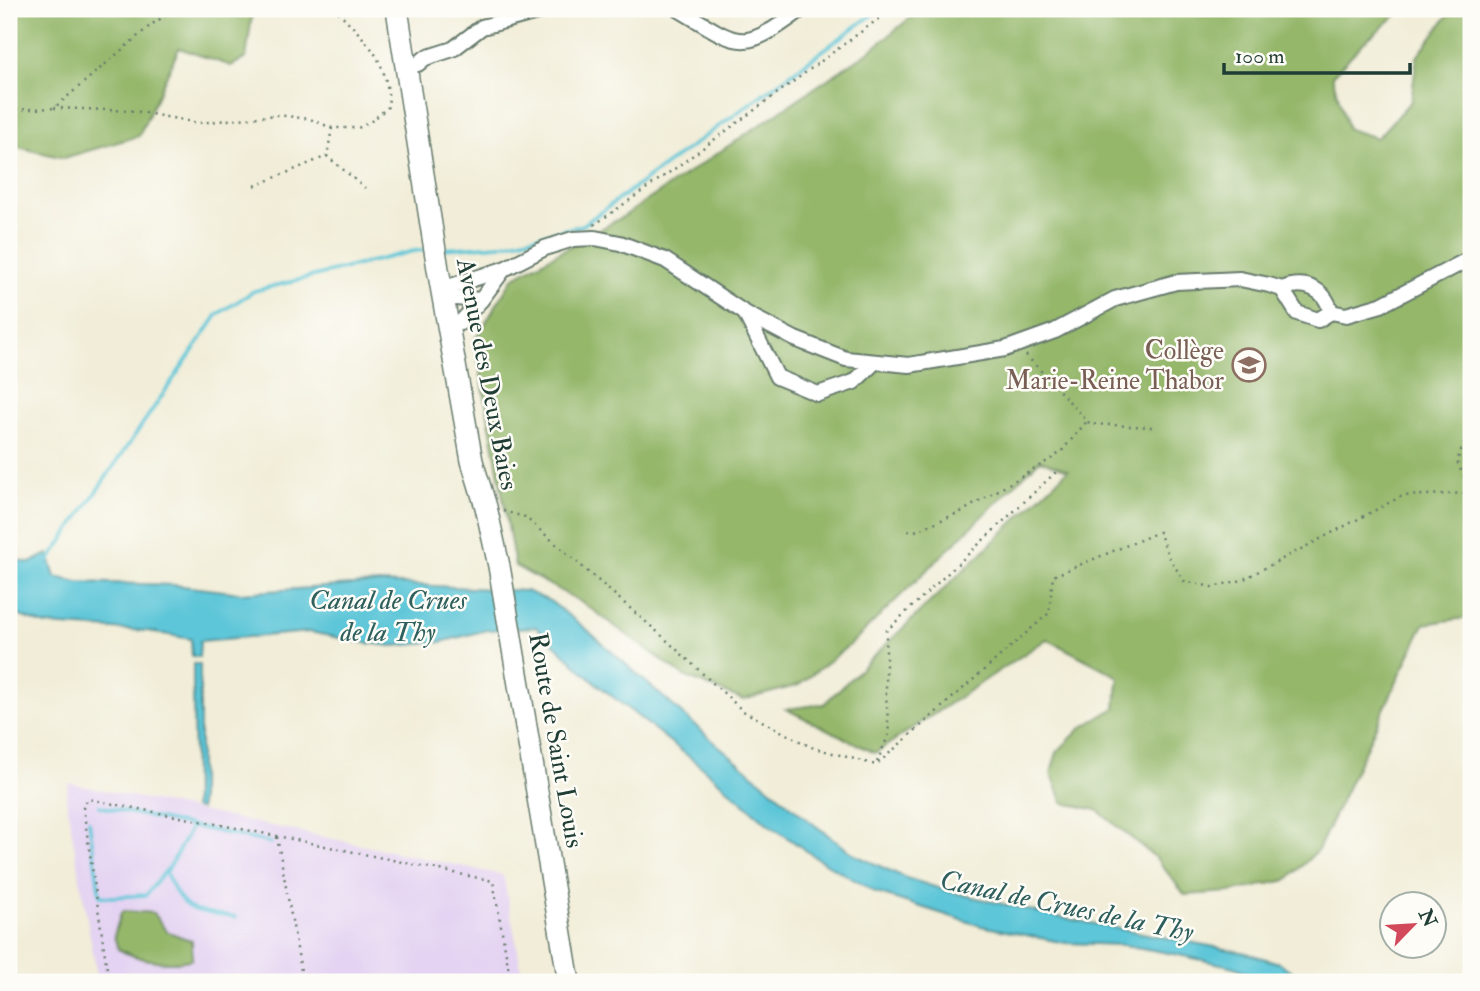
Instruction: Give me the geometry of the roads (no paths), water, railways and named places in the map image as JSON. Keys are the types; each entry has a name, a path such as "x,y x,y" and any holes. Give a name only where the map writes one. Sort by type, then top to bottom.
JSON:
{"main road":[{"name":"Avenue des Deux Baies","path":"397,9 448,282 472,461 486,507"},
{"name":"Avenue des Deux Baies","path":"408,9 418,64 439,235"},
{"name":"Avenue des Deux Baies","path":"448,282 460,323 486,507"},
{"name":"Route de Saint Louis","path":"486,507 499,566 569,982"}],"street":[{"path":"418,64 425,58 453,49 482,27 548,9"},
{"path":"678,9 724,37 740,41 755,40 802,9"},
{"path":"448,282 504,269 545,248 573,239 595,237 620,243 665,260 746,313 795,339 846,359 909,365 1004,349 1055,331 1115,299 1176,282 1240,279 1282,289 1291,285 1308,286 1318,290 1328,300 1331,312"},
{"path":"1282,289 1297,313 1318,320 1331,312 1346,315 1381,305 1471,258"},
{"path":"460,323 504,269"},
{"path":"448,282 481,300"},
{"path":"746,313 777,377 818,394 854,382 875,362"}],"water":[{"name":"Canal de Crues de la Thy","path":"48,554 55,577 78,582 174,585 241,593 380,583 526,591 550,601 585,628 713,741 808,820 855,855 906,878 951,892 1059,917 1246,953 1279,963 1307,982 1269,982 1235,967 1169,953 1124,945 1065,943 981,926 877,893 818,859 768,824 702,767 593,681 536,627 487,630 441,642 392,646 310,632 200,641 199,657 192,656 191,639 147,631 45,625 9,612 9,558 30,563"},
{"path":"193,664 200,664 200,809 194,808"}],"waterway":[{"path":"441,249 500,245 583,225 880,9"},
{"path":"48,562 218,314 254,291 426,250"},
{"path":"99,806 271,843"},
{"path":"89,821 100,896 146,895 167,869"},
{"path":"192,826 166,873 185,904 200,911 236,917"}],"place":[{"name":"Collège Marie-Reine Thabor","path":"1249,365"}]}
